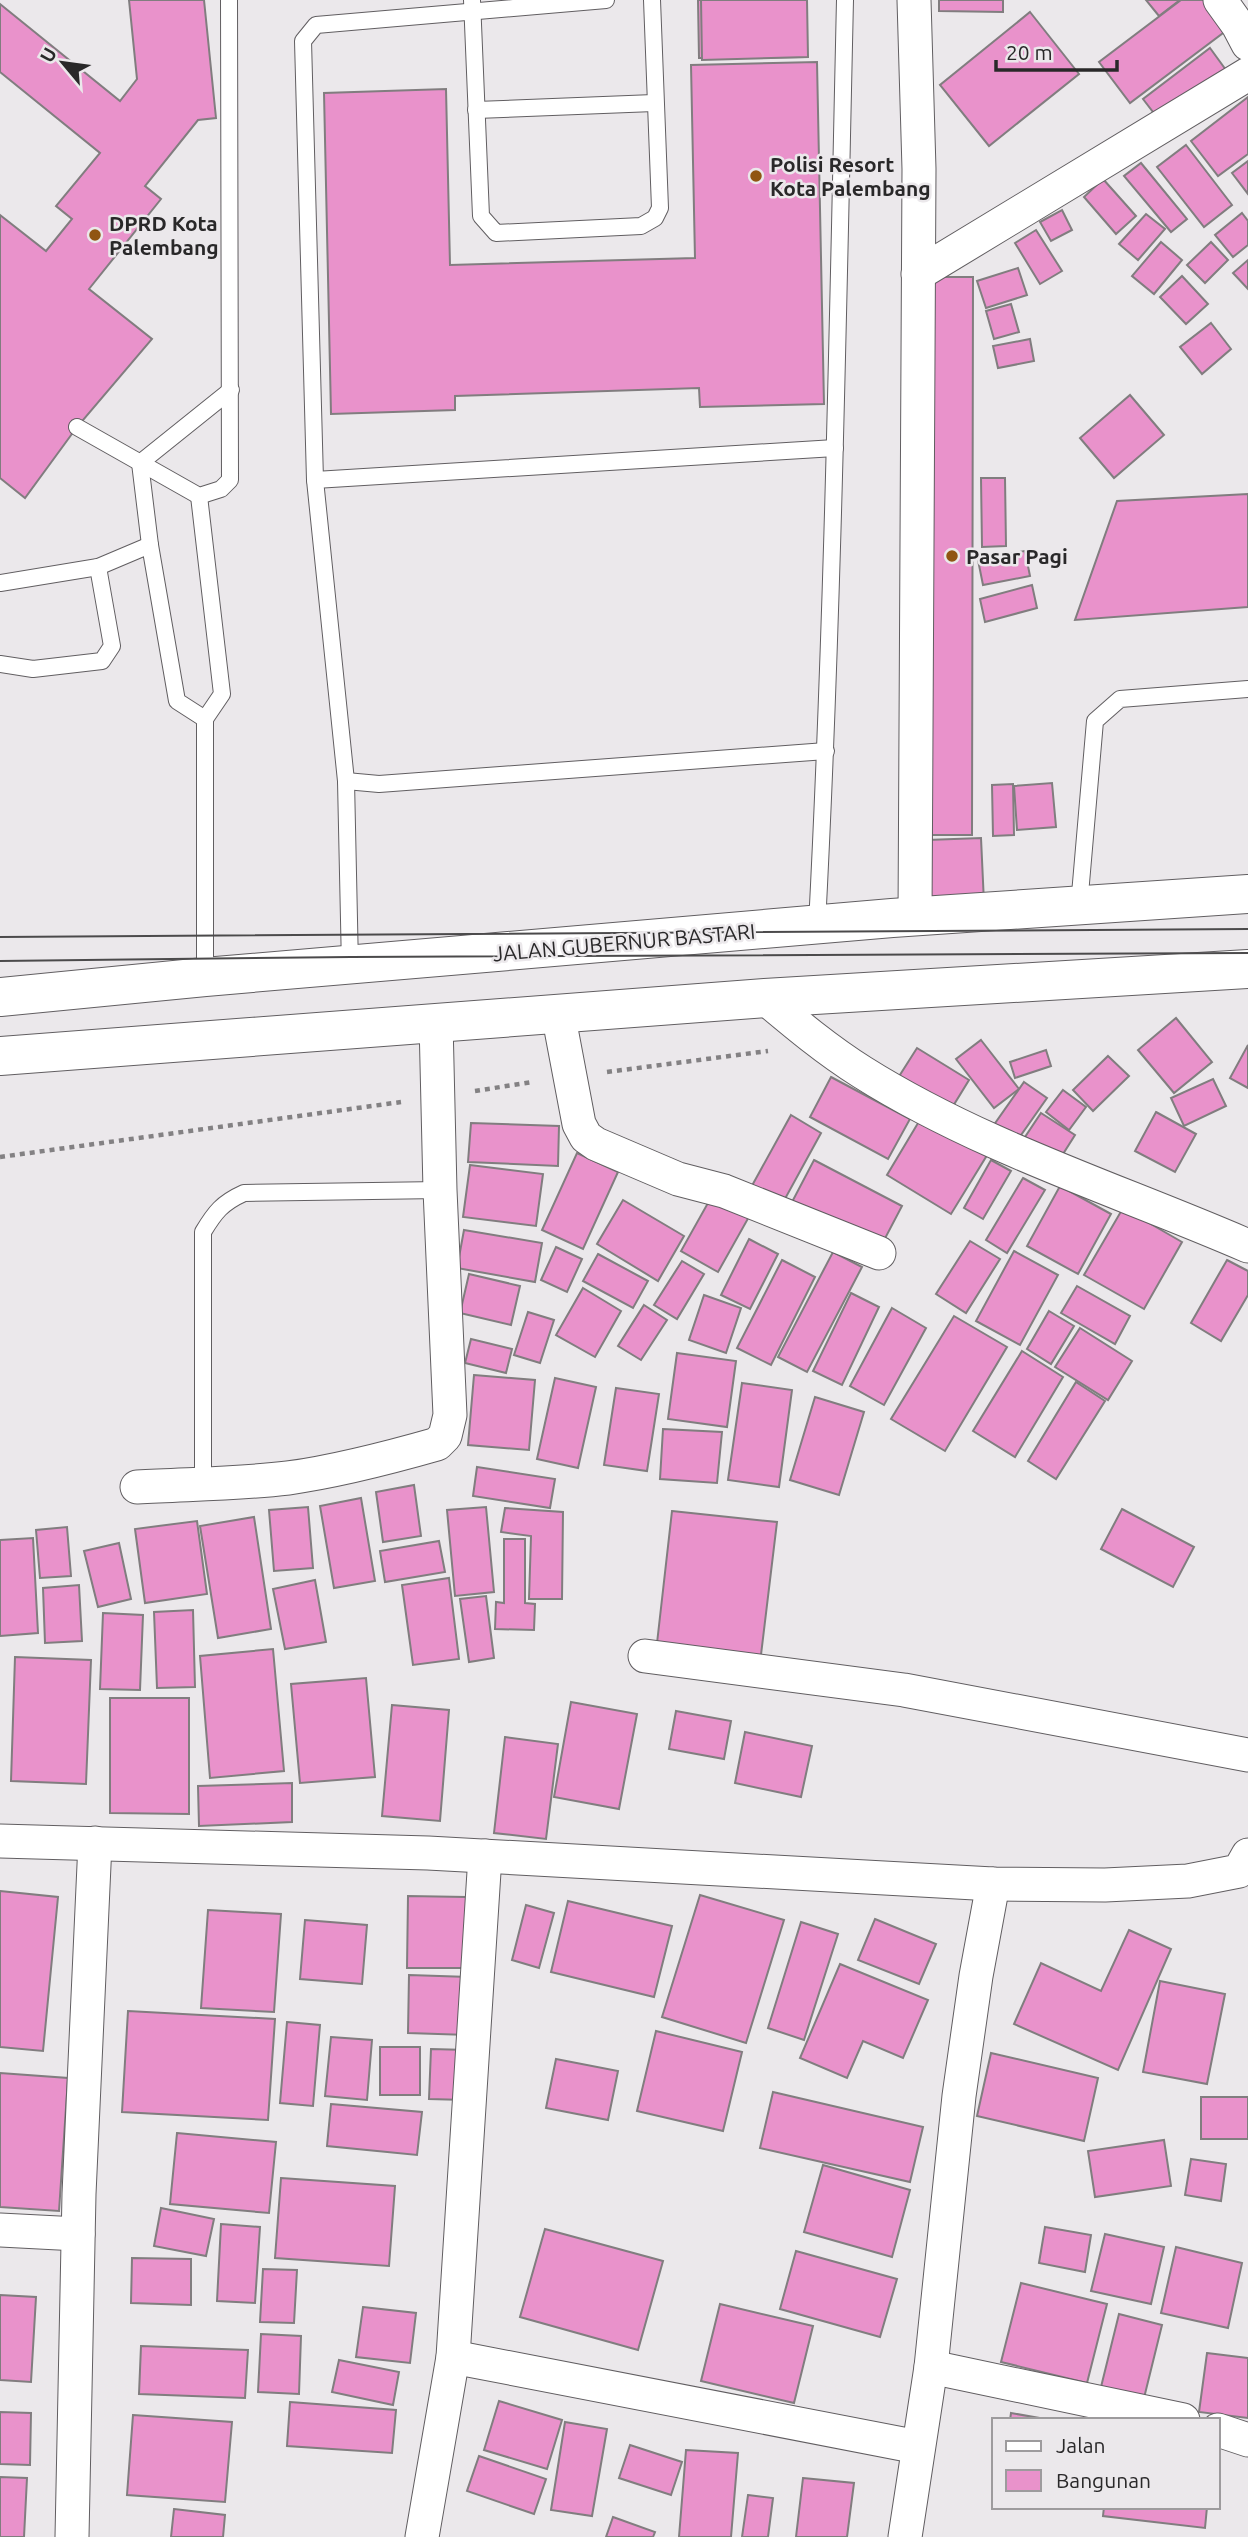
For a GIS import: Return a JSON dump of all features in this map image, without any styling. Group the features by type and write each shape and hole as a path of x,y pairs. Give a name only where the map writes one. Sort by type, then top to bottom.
{"highway":[{"name":"JALAN GUBERNUR BASTARI","path":"0,997 205,976 817,925 1248,894"},
{"path":"0,1056 765,998 1248,970"}],"street":[{"path":"914,0 919,169 915,917"},
{"path":"918,274 1248,74"},
{"path":"765,998 821,1044 862,1072 941,1115 1000,1143 1248,1246"},
{"path":"558,1013 579,1124 586,1137 596,1144 678,1179 724,1191 880,1253"},
{"path":"137,1487 286,1478 323,1472 368,1464 437,1444 445,1436 450,1415 436,1022"},
{"path":"645,1656 904,1690 1248,1755"},
{"path":"0,1841 485,1856 993,1885 1105,1885 1188,1881 1245,1867"},
{"path":"72,2537 78,2234 95,1843"},
{"path":"422,2537 453,2357 485,1856"},
{"path":"905,2537 932,2367 960,2096 976,1976 993,1885"},
{"path":"0,2230 78,2234"},
{"path":"453,2357 918,2447"},
{"path":"932,2367 1174,2418"},
{"path":"1220,2431 1248,2440"}],"lane":[{"path":"77,427 199,496 221,489 230,480 229,0"},
{"path":"350,966 346,781 315,480 303,41 316,25 472,5 606,0"},
{"path":"472,5 481,216 496,233 641,226 655,218 660,208 652,0"},
{"path":"817,925 826,751 845,0"},
{"path":"476,110 654,103"},
{"path":"140,463 231,390"},
{"path":"315,480 835,448"},
{"path":"140,463 150,545 177,701 205,719"},
{"path":"199,496 222,694 205,719 205,976"},
{"path":"0,583 98,567 150,545"},
{"path":"0,664 33,669 102,661 112,646 98,567"},
{"path":"1079,906 1096,721 1120,699 1248,689"},
{"path":"346,781 379,783 826,751"},
{"path":"203,1483 203,1232 215,1211 230,1199 244,1193 440,1190"}],"building":[{"name":"DPRD Kota Palembang","path":"129,0 204,0 216,118 198,120 145,186 161,199 89,289 152,339 77,427 25,498 0,478 0,215 46,251 72,219 56,206 100,153 0,72 0,4 120,101 137,79"},
{"path":"698,0 805,0 805,57 699,58"},
{"path":"701,0 807,0 808,57 702,60"},
{"path":"939,0 1003,0 1003,12 939,11"},
{"path":"1146,0 1180,0 1159,16"},
{"path":"1181,0 1204,0 1227,30 1130,103 1099,62"},
{"path":"1030,12 1079,74 989,146 940,85"},
{"path":"1210,48 1226,70 1160,121 1143,99"},
{"name":"Polisi Resort Kota Palembang","path":"817,62 824,404 700,407 699,388 455,396 455,410 331,414 324,93 446,89 450,265 695,258 691,65"},
{"path":"1248,97 1248,154 1218,176 1191,141"},
{"path":"1186,145 1232,205 1204,227 1157,167"},
{"path":"1248,161 1248,194 1232,173"},
{"path":"1141,163 1187,219 1171,232 1124,176"},
{"path":"1103,179 1136,216 1116,234 1084,197"},
{"path":"1062,210 1072,230 1051,241 1040,222"},
{"path":"1242,213 1248,221 1248,245 1233,257 1215,235"},
{"path":"1146,214 1165,229 1138,260 1119,244"},
{"path":"1036,230 1062,271 1040,284 1015,243"},
{"path":"1161,242 1182,260 1154,294 1132,276"},
{"path":"1211,242 1228,260 1205,283 1187,265"},
{"path":"1248,260 1248,289 1233,273"},
{"path":"1018,268 1027,295 986,308 977,281"},
{"path":"1182,276 1208,304 1186,324 1160,297"},
{"name":"Pasar Pagi","path":"932,277 973,277 972,835 932,835"},
{"path":"1011,304 1019,332 994,339 986,311"},
{"path":"1211,323 1231,349 1202,374 1180,347"},
{"path":"1030,339 1034,361 998,368 993,346"},
{"path":"1130,395 1164,435 1114,478 1080,438"},
{"path":"981,478 1005,478 1006,546 982,547"},
{"path":"1248,494 1248,607 1075,620 1117,501"},
{"path":"1025,551 1030,576 983,585 978,560"},
{"path":"1032,585 1037,608 985,622 980,599"},
{"path":"1052,783 1056,827 1017,830 1014,786"},
{"path":"1013,784 1014,835 993,836 992,785"},
{"path":"981,838 984,903 929,906 927,840"},
{"path":"1176,1018 1212,1062 1174,1093 1138,1050"},
{"path":"981,1040 1019,1089 994,1108 956,1059"},
{"path":"1248,1045 1248,1088 1230,1078"},
{"path":"917,1048 969,1080 950,1111 898,1078"},
{"path":"1046,1050 1051,1066 1015,1078 1010,1062"},
{"path":"1108,1056 1129,1076 1093,1111 1073,1090"},
{"path":"831,1077 910,1119 888,1159 810,1117"},
{"path":"1213,1079 1226,1106 1184,1126 1171,1098"},
{"path":"1024,1082 1047,1098 1014,1145 991,1129"},
{"path":"1063,1090 1086,1107 1069,1130 1046,1112"},
{"path":"1156,1112 1196,1134 1175,1172 1135,1151"},
{"path":"924,1113 989,1152 951,1214 887,1175"},
{"path":"1041,1113 1075,1135 1056,1165 1021,1143"},
{"path":"791,1115 821,1133 780,1208 749,1191"},
{"path":"471,1123 559,1126 558,1166 468,1162"},
{"path":"577,1153 618,1172 583,1249 542,1230"},
{"path":"814,1160 902,1206 880,1248 792,1202"},
{"path":"991,1160 1011,1171 983,1219 964,1208"},
{"path":"470,1165 543,1174 536,1226 463,1217"},
{"path":"1023,1178 1045,1190 1007,1253 986,1240"},
{"path":"1060,1186 1111,1214 1078,1274 1027,1246"},
{"path":"713,1194 750,1215 718,1272 681,1251"},
{"path":"623,1200 684,1236 658,1281 597,1244"},
{"path":"1123,1208 1182,1242 1144,1309 1084,1275"},
{"path":"464,1230 542,1243 535,1282 457,1268"},
{"path":"749,1239 778,1254 750,1309 721,1295"},
{"path":"970,1241 1000,1259 966,1313 936,1294"},
{"path":"556,1247 582,1259 567,1292 541,1280"},
{"path":"1014,1251 1058,1275 1020,1345 976,1321"},
{"path":"833,1252 862,1267 807,1372 778,1357"},
{"path":"598,1254 648,1281 633,1308 583,1281"},
{"path":"782,1260 815,1277 771,1365 737,1348"},
{"path":"1227,1260 1248,1271 1248,1295 1221,1341 1191,1323"},
{"path":"682,1261 704,1274 677,1319 654,1305"},
{"path":"469,1274 520,1286 511,1325 460,1313"},
{"path":"1077,1286 1130,1316 1115,1344 1061,1313"},
{"path":"583,1288 621,1311 595,1357 556,1335"},
{"path":"851,1293 879,1307 842,1385 813,1371"},
{"path":"704,1295 741,1308 726,1353 689,1340"},
{"path":"644,1305 667,1320 641,1360 618,1346"},
{"path":"892,1308 926,1328 884,1405 850,1386"},
{"path":"1049,1311 1074,1326 1051,1364 1027,1349"},
{"path":"528,1312 554,1320 540,1363 514,1355"},
{"path":"954,1316 1007,1347 945,1451 891,1419"},
{"path":"1080,1328 1132,1361 1108,1400 1055,1367"},
{"path":"471,1339 512,1349 506,1373 465,1363"},
{"path":"1022,1351 1063,1377 1015,1457 973,1431"},
{"path":"677,1353 736,1361 727,1427 668,1419"},
{"path":"474,1375 535,1380 529,1450 468,1445"},
{"path":"555,1378 596,1387 578,1468 537,1459"},
{"path":"1076,1382 1105,1401 1056,1479 1028,1461"},
{"path":"742,1383 792,1390 779,1487 728,1480"},
{"path":"616,1388 659,1394 647,1471 604,1465"},
{"path":"815,1397 864,1412 839,1495 790,1480"},
{"path":"663,1429 722,1432 717,1483 660,1479"},
{"path":"477,1467 555,1479 550,1508 473,1496"},
{"path":"414,1485 421,1536 383,1542 376,1492"},
{"path":"361,1498 375,1581 334,1588 320,1506"},
{"path":"308,1507 313,1568 274,1571 269,1510"},
{"path":"486,1507 494,1592 455,1596 447,1510"},
{"path":"505,1508 563,1512 562,1599 529,1599 531,1536 501,1532"},
{"path":"1122,1509 1194,1547 1173,1587 1101,1549"},
{"path":"672,1511 777,1522 760,1663 656,1652"},
{"path":"254,1517 271,1629 218,1638 200,1526"},
{"path":"197,1521 207,1594 145,1603 135,1529"},
{"path":"67,1527 71,1576 40,1578 36,1530"},
{"path":"33,1538 38,1633 0,1636 0,1540"},
{"path":"504,1539 525,1539 525,1603 535,1604 534,1630 495,1629 496,1602 504,1603"},
{"path":"439,1541 445,1572 385,1582 380,1551"},
{"path":"119,1543 131,1599 98,1607 84,1551"},
{"path":"449,1578 459,1659 413,1665 402,1585"},
{"path":"315,1580 326,1642 285,1649 273,1589"},
{"path":"79,1585 82,1641 45,1643 43,1588"},
{"path":"486,1596 494,1658 469,1662 460,1599"},
{"path":"193,1610 195,1687 157,1688 154,1612"},
{"path":"103,1613 143,1615 140,1690 100,1689"},
{"path":"273,1649 284,1771 210,1778 200,1656"},
{"path":"15,1657 91,1660 86,1784 11,1781"},
{"path":"366,1678 375,1777 300,1783 291,1684"},
{"path":"110,1698 189,1698 189,1814 110,1813"},
{"path":"571,1702 637,1714 619,1809 554,1797"},
{"path":"392,1705 449,1710 440,1821 382,1816"},
{"path":"676,1711 731,1721 724,1759 669,1749"},
{"path":"745,1732 812,1746 801,1797 735,1783"},
{"path":"505,1737 558,1744 546,1839 494,1833"},
{"path":"292,1783 292,1822 199,1826 198,1786"},
{"path":"0,1891 58,1897 43,2051 0,2047"},
{"path":"700,1895 784,1920 746,2043 662,2017"},
{"path":"408,1896 466,1897 466,1968 407,1968"},
{"path":"568,1901 672,1926 654,1997 551,1972"},
{"path":"526,1905 554,1913 539,1968 512,1960"},
{"path":"208,1910 281,1914 274,2012 201,2008"},
{"path":"875,1919 936,1944 919,1984 858,1960"},
{"path":"305,1920 367,1925 362,1984 300,1979"},
{"path":"801,1922 838,1934 804,2040 768,2028"},
{"path":"1129,1930 1171,1949 1118,2070 1014,2024 1041,1963 1101,1991"},
{"path":"840,1964 928,2000 903,2058 863,2041 847,2078 800,2058"},
{"path":"409,1975 469,1977 468,2035 408,2033"},
{"path":"1160,1981 1225,1994 1207,2084 1143,2072"},
{"path":"128,2011 275,2019 268,2120 122,2112"},
{"path":"287,2022 320,2025 313,2106 280,2103"},
{"path":"656,2031 742,2052 723,2131 637,2111"},
{"path":"331,2037 372,2040 367,2100 325,2096"},
{"path":"380,2047 420,2047 420,2095 380,2095"},
{"path":"431,2049 467,2050 465,2100 429,2099"},
{"path":"991,2053 1098,2078 1084,2141 977,2116"},
{"path":"556,2059 618,2071 608,2120 546,2108"},
{"path":"0,2073 68,2078 59,2211 0,2207"},
{"path":"773,2092 923,2127 910,2182 760,2148"},
{"path":"1201,2097 1248,2097 1248,2139 1201,2139"},
{"path":"331,2104 422,2112 417,2155 327,2146"},
{"path":"177,2133 276,2142 269,2213 170,2204"},
{"path":"1164,2140 1171,2186 1095,2197 1088,2151"},
{"path":"1191,2159 1226,2164 1221,2201 1185,2195"},
{"path":"823,2165 910,2190 892,2257 804,2232"},
{"path":"281,2178 395,2186 389,2266 275,2258"},
{"path":"161,2208 214,2219 206,2256 154,2246"},
{"path":"221,2224 260,2227 255,2303 217,2301"},
{"path":"1045,2227 1091,2235 1085,2272 1039,2263"},
{"path":"545,2229 663,2261 638,2350 520,2317"},
{"path":"1105,2234 1164,2247 1151,2304 1091,2291"},
{"path":"1176,2247 1242,2263 1228,2328 1161,2313"},
{"path":"796,2251 897,2279 880,2337 780,2309"},
{"path":"132,2258 191,2259 191,2305 131,2303"},
{"path":"263,2269 297,2270 294,2323 260,2322"},
{"path":"1021,2283 1107,2304 1087,2383 1001,2362"},
{"path":"0,2295 36,2297 31,2382 0,2380"},
{"path":"720,2304 813,2326 794,2403 701,2381"},
{"path":"363,2307 416,2313 410,2363 356,2357"},
{"path":"1119,2314 1162,2325 1143,2402 1100,2391"},
{"path":"261,2334 301,2336 299,2394 258,2392"},
{"path":"141,2346 248,2350 245,2398 139,2394"},
{"path":"1207,2353 1248,2358 1248,2418 1199,2412"},
{"path":"339,2360 399,2372 393,2405 332,2392"},
{"path":"499,2401 562,2420 547,2469 484,2450"},
{"path":"290,2402 396,2410 392,2453 287,2446"},
{"path":"0,2412 31,2413 30,2465 0,2464"},
{"path":"1011,2413 1040,2418 1010,2418"},
{"path":"133,2415 232,2422 225,2502 127,2495"},
{"path":"565,2422 607,2429 592,2516 551,2510"},
{"path":"630,2445 682,2462 671,2495 619,2478"},
{"path":"686,2450 738,2453 731,2537 679,2537"},
{"path":"479,2456 546,2479 534,2514 467,2491"},
{"path":"0,2477 27,2478 24,2537 0,2537"},
{"path":"803,2478 854,2483 847,2537 796,2537"},
{"path":"748,2495 773,2498 768,2537 742,2537"},
{"path":"174,2509 225,2515 223,2537 171,2537"},
{"path":"1104,2509 1207,2509 1205,2528 1103,2516"},
{"path":"613,2517 655,2532 653,2537 606,2537"}],"tram line":[{"path":"0,937 1248,929"},
{"path":"0,961 1248,953"}],"place":[{"name":"Polisi Resort Kota Palembang","path":"756,176"},
{"name":"DPRD Kota Palembang","path":"95,235"},
{"name":"Pasar Pagi","path":"952,556"}]}
